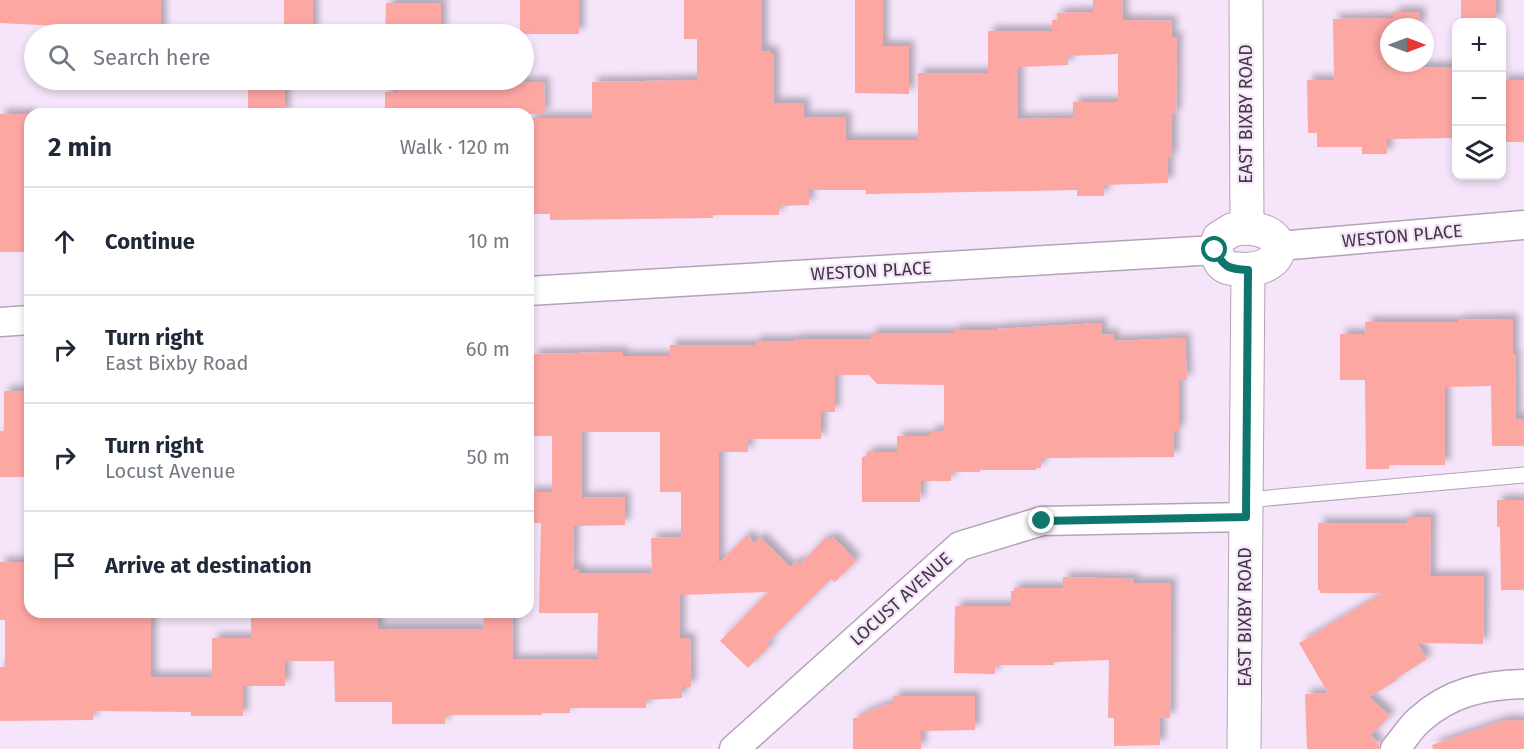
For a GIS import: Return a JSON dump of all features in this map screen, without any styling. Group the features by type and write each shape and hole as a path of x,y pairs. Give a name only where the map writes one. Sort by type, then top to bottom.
{"street":[{"name":"EAST BIXBY ROAD","path":"1247,0 1247,228"},
{"name":"WESTON PLACE","path":"1279,246 1524,225"},
{"path":"1247,228 1264,231 1276,238 1279,246 1277,255 1267,265 1248,270 1230,268 1221,263 1215,250 1219,238 1232,230 1247,228"},
{"name":"WESTON PLACE","path":"534,291 1215,250"},
{"name":"EAST BIXBY ROAD","path":"1244,749 1248,270"},
{"path":"0,322 24,320"},
{"name":"LOCUST AVENUE","path":"734,749 960,546 1042,521 1246,508"},
{"path":"1395,749 1419,720 1442,703 1476,689 1524,684"}],"lane":[{"path":"1246,508 1524,475"}],"building":[{"path":"0,0 161,0 161,24 0,23"},
{"path":"284,0 313,0 313,24 284,24"},
{"path":"520,0 579,0 579,34 534,34 534,24 520,24"},
{"path":"684,0 762,0 762,51 771,51 771,54 774,54 774,103 804,103 804,117 846,117 846,140 918,140 918,73 988,73 988,31 1052,31 1052,20 1058,20 1057,13 1093,12 1093,0 1122,0 1123,20 1172,21 1171,37 1177,37 1176,114 1172,114 1172,158 1168,158 1168,183 1104,185 1104,196 1077,196 1077,190 866,194 866,190 809,190 809,205 779,206 779,215 550,220 550,214 534,214 534,118 592,118 592,82 697,80 697,39 684,39","holes":["1118,54 1118,102 1073,102 1073,118 1018,119 1018,67 1068,65 1068,56"]},
{"path":"855,0 883,0 883,46 909,46 909,94 855,93"},
{"path":"1461,0 1496,0 1496,18 1461,18"},
{"path":"386,3 441,3 441,24 385,24"},
{"path":"1393,12 1420,12 1420,18 1393,18"},
{"path":"1380,18 1380,72 1434,72 1434,67 1452,67 1452,138 1387,139 1387,154 1362,154 1362,147 1317,147 1317,133 1308,133 1307,80 1334,80 1333,19"},
{"path":"1506,80 1524,80 1524,142 1506,142"},
{"path":"534,82 544,82 545,114 534,114 534,108 385,108 385,92 399,92 399,90 534,90"},
{"path":"248,90 285,90 285,108 248,108"},
{"path":"0,114 24,114 24,252 0,252"},
{"path":"1513,319 1516,419 1524,419 1524,446 1492,446 1491,386 1445,387 1445,465 1389,465 1389,469 1366,469 1365,380 1340,380 1340,334 1366,334 1365,322 1458,322 1458,320"},
{"path":"1101,323 1102,335 1113,334 1114,341 1185,338 1187,380 1179,380 1179,431 1174,431 1174,457 1041,458 1041,468 1036,468 1036,470 951,472 951,481 921,481 920,502 862,502 862,457 867,456 867,452 897,452 897,436 930,436 930,431 944,430 944,385 877,384 869,375 835,375 835,412 821,412 821,439 748,439 748,452 719,452 719,563 747,535 754,543 760,537 790,567 796,561 800,564 826,537 829,541 833,537 856,561 835,582 831,579 767,643 770,646 748,668 720,641 768,592 680,595 680,638 690,638 691,687 682,687 682,698 646,700 646,708 570,708 570,713 542,713 542,715 445,715 445,724 392,724 392,702 335,702 334,661 285,661 285,686 243,686 243,716 191,716 191,712 94,711 93,720 0,721 0,667 5,667 5,620 0,620 0,562 24,562 24,618 151,618 151,677 212,677 212,638 251,638 251,618 377,618 378,629 483,629 484,618 512,618 513,660 597,659 598,613 539,613 541,523 534,523 534,492 552,492 552,436 534,436 534,354 623,352 623,356 670,356 670,345 755,345 755,341 871,339 871,333 954,333 954,330 997,330","holes":["582,432 660,432 660,492 681,492 681,537 651,538 652,573 579,573 579,569 573,569 574,526 625,525 625,497 582,498"]},
{"path":"4,391 24,391 24,477 0,477 0,431 4,431"},
{"path":"1497,500 1524,500 1524,590 1501,590"},
{"path":"1407,517 1431,517 1430,576 1484,576 1483,644 1417,643 1427,659 1369,697 1390,716 1371,735 1379,745 1379,749 1307,749 1305,694 1328,693 1299,643 1383,593 1320,593 1318,590 1318,523 1407,523"},
{"path":"1063,577 1134,579 1134,583 1171,583 1170,718 1160,718 1160,745 1114,746 1114,718 1108,718 1109,660 1054,662 1054,665 995,665 995,674 954,673 955,606 1011,606 1011,591 1014,591 1014,588 1063,588"},
{"path":"893,696 975,696 975,730 921,731 921,749 853,749 853,718 860,718 860,715 893,704"},
{"path":"1505,720 1524,721 1524,749 1433,749 1432,745"}],"route":[{"path":"1042,521 1246,517 1248,270 1230,268 1221,263 1215,250"}]}
